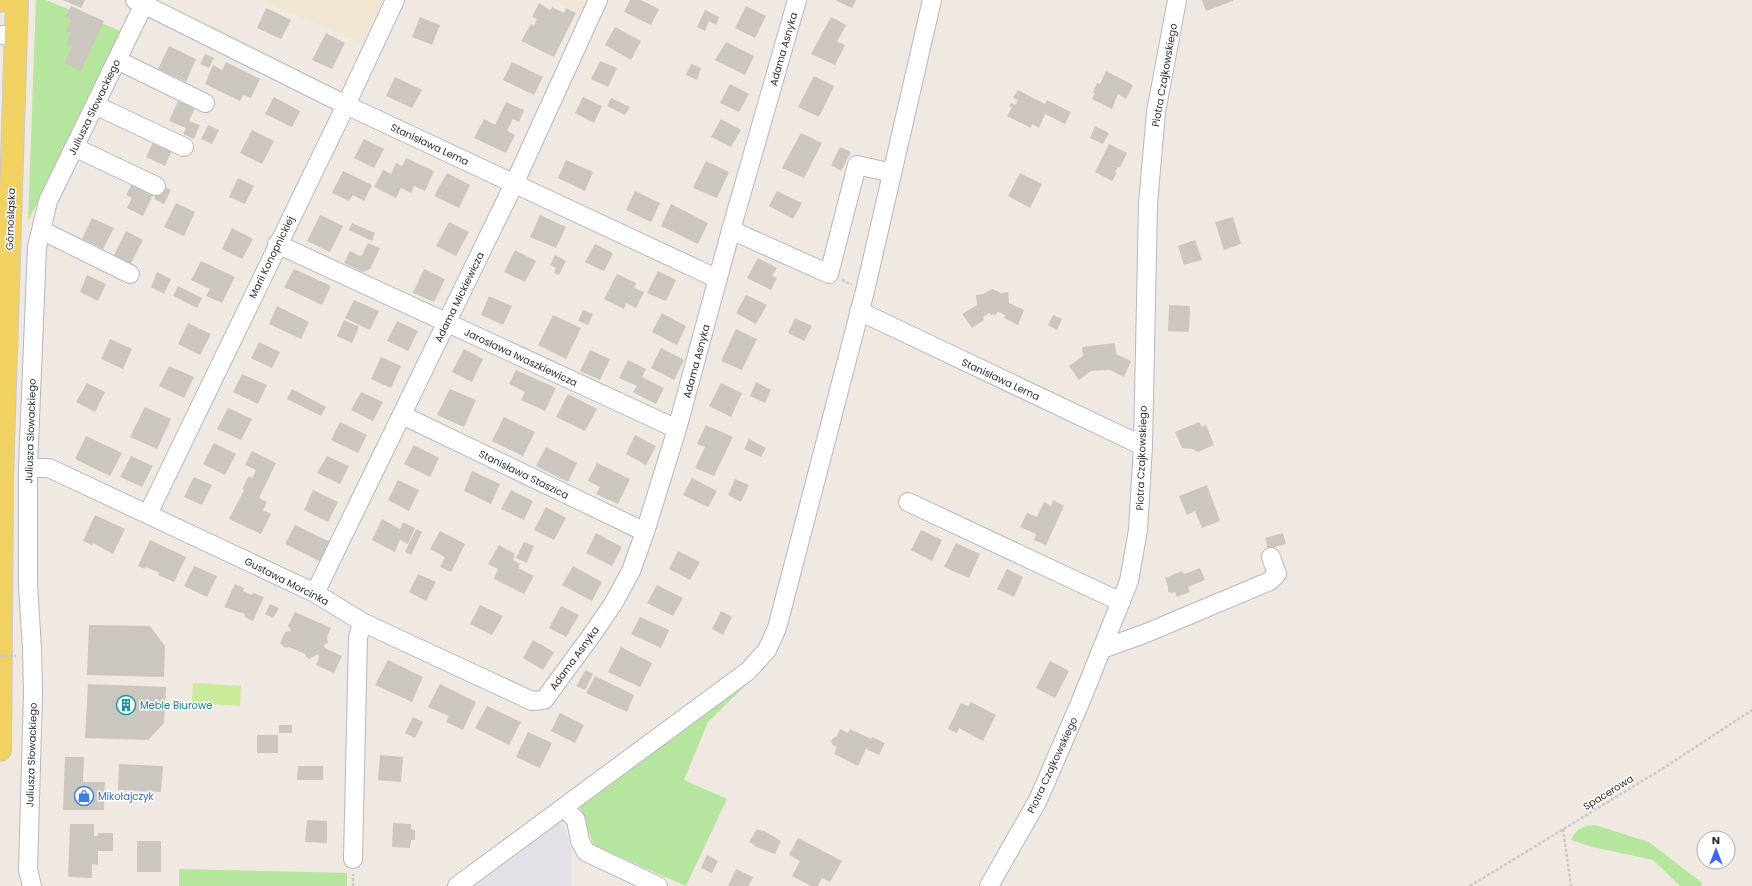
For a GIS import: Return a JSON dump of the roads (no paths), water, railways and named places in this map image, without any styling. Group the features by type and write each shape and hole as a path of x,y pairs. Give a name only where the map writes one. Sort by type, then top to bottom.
{"main road":[{"name":"Górnośląska","path":"0,750 8,35 17,0"}],"street":[{"name":"Marii Konopnickiej","path":"148,514 277,244 346,105 395,0"},
{"name":"Adama Mickiewicza","path":"315,593 514,184 598,0"},
{"name":"Adama Asnyka","path":"544,700 613,604 631,571 645,532 677,429 731,230 797,0"},
{"path":"457,886 748,670 766,650 777,628 865,291 932,0"},
{"name":"Piotra Czajkowskiego","path":"989,886 1038,800 1129,581 1138,530 1142,446 1148,204 1156,112 1177,0"},
{"name":"Stanisława Lema","path":"142,2 346,105 718,279"},
{"name":"Juliusza Słowackiego","path":"32,886 28,870 32,648 28,584 28,468 37,247 48,201 117,60 142,2"},
{"path":"117,60 205,103"},
{"path":"95,105 184,147"},
{"path":"74,147 156,186"},
{"path":"731,230 829,274 857,165 892,173"},
{"path":"41,230 130,274"},
{"name":"Jarosława Iwaszkiewicza","path":"277,244 677,429"},
{"name":"Stanisława Lema","path":"859,311 1142,446"},
{"name":"Stanisława Staszica","path":"402,415 645,532"},
{"name":"Gustawa Morcinka","path":"28,468 49,468 315,593 362,622 532,701 544,700"},
{"path":"908,502 1120,602"},
{"path":"1102,649 1151,632 1270,581 1277,574 1271,557"},
{"path":"353,859 358,638 362,622"},
{"path":"564,807 576,820 580,841 586,852 658,886"}],"place":[{"name":"Meble Biurowe","path":"126,705"},
{"name":"Mikołajczyk","path":"84,796"}]}
